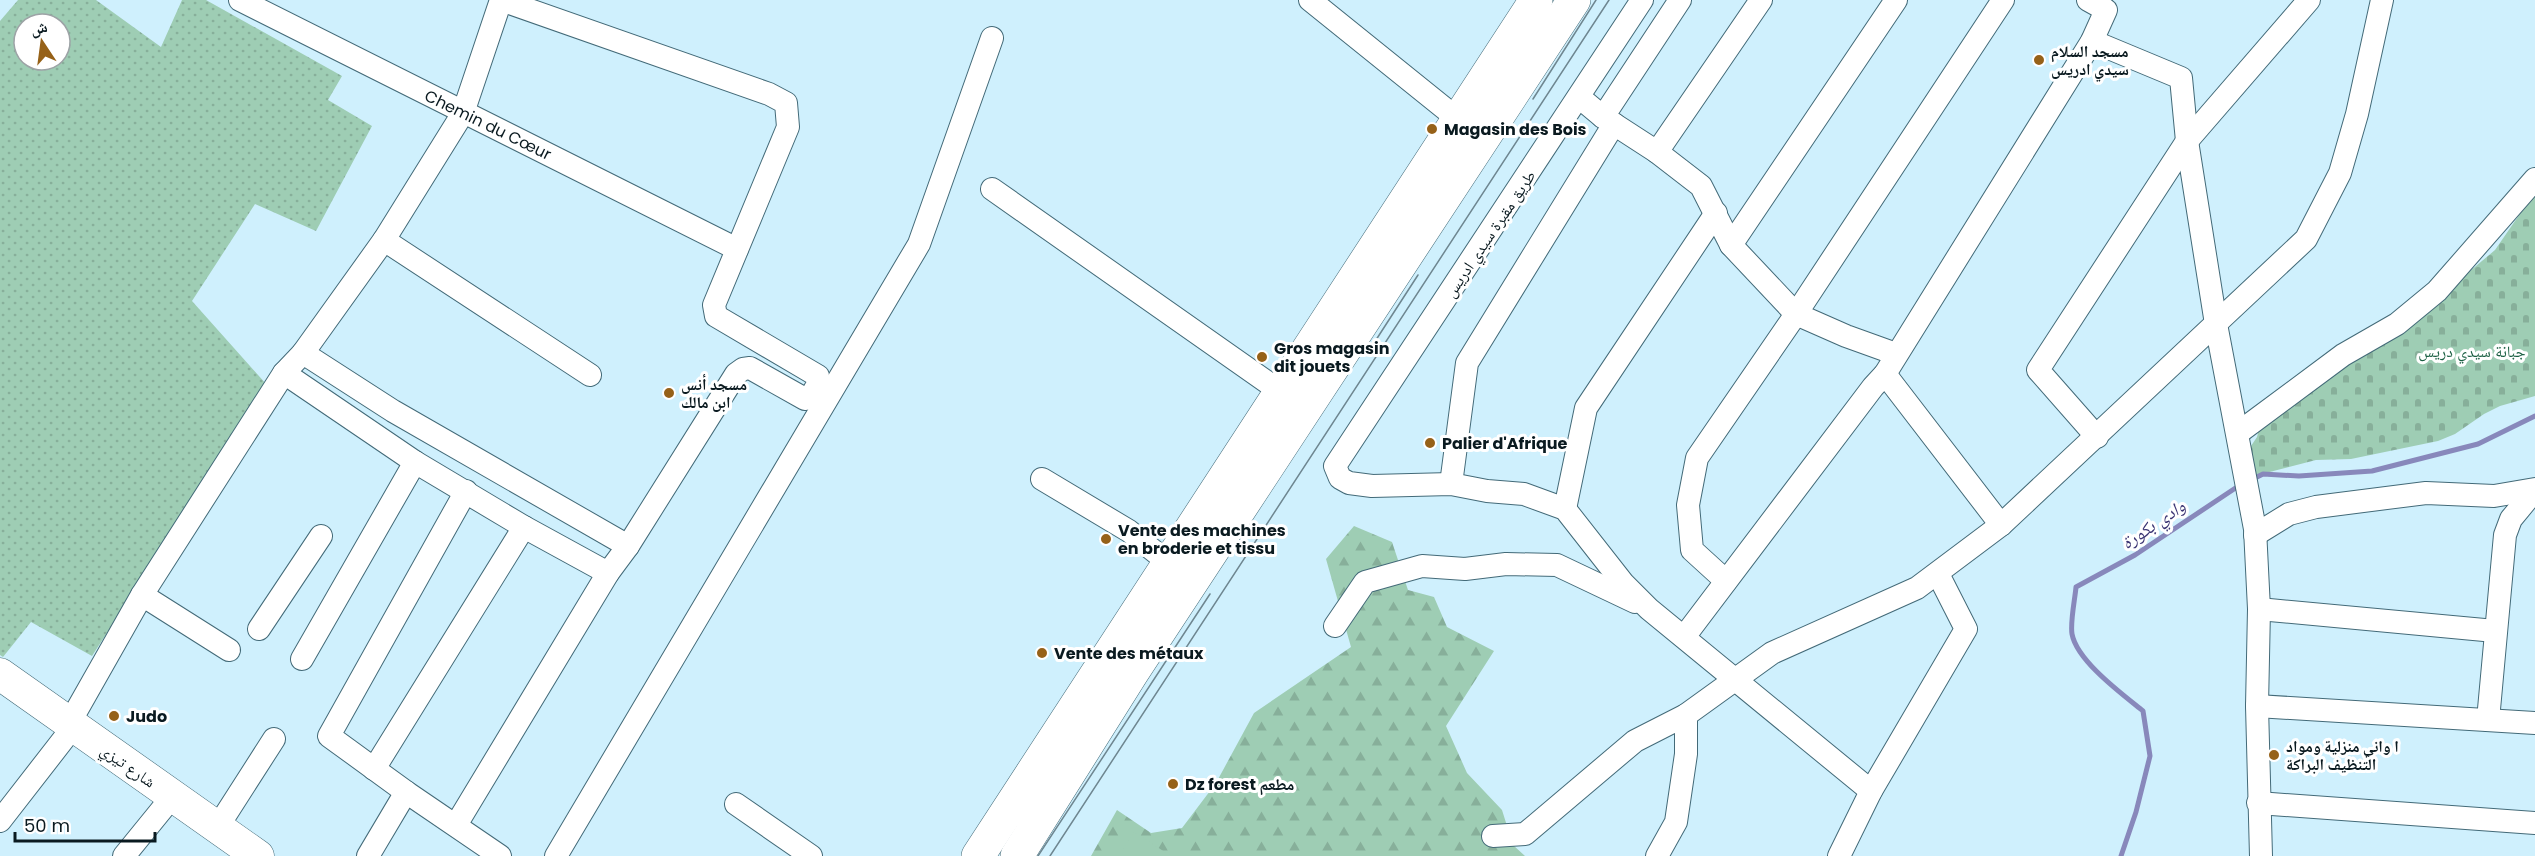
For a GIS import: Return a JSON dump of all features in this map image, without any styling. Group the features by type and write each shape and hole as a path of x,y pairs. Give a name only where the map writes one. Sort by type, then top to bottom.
{"main road":[{"path":"978,856 1421,173 1459,120 1537,0"},
{"path":"1017,856 1132,673 1567,12"}],"street":[{"name":"Chemin du Cœur","path":"240,0 737,249"},
{"path":"0,821 71,724 142,595 284,373 303,353 384,240 463,113 501,0 758,90 786,103 788,127 714,305 716,316 803,365 818,376 818,384 810,398 805,399 750,368 742,369 736,374 628,546 608,573 456,825"},
{"path":"1310,0 1459,120"},
{"path":"1537,0 1567,12"},
{"name":"طريق مقبرة سيدي ادريس","path":"1450,484 1372,486 1349,483 1340,478 1335,466 1642,0"},
{"path":"1680,0 1467,363 1450,484 1487,491 1524,494 1565,509 1623,583 1649,609 1870,791"},
{"path":"1657,152 1761,0"},
{"path":"1731,245 1896,0"},
{"path":"1726,581 1692,550 1688,505 1697,458 1796,314 2003,0"},
{"path":"2097,436 2038,370 2187,141 2309,0"},
{"path":"1493,836 1525,834 1635,741 1686,715 1773,653 1917,588 1938,574 2001,525 2306,239 2340,173 2349,143 2357,114 2374,3"},
{"path":"1684,637 1885,374 2092,41 2102,4"},
{"path":"556,856 919,244 992,39"},
{"path":"2092,41 2181,78 2187,141 2216,324 2255,532 2259,609 2257,706 2261,856"},
{"path":"1580,97 1609,121 1657,152 1701,186 1731,245 1796,314 1846,336 1896,354"},
{"path":"2238,433 2343,356 2397,324 2437,291 2535,179"},
{"path":"992,189 1281,392"},
{"path":"1565,509 1586,408 1716,213"},
{"path":"384,240 590,375"},
{"path":"303,353 393,411 628,546"},
{"path":"284,373 415,462 524,527 608,573"},
{"path":"1885,374 2001,525"},
{"path":"302,659 415,462"},
{"path":"1042,480 1129,531 1169,563"},
{"path":"2255,532 2289,513 2316,507 2426,493 2494,496 2535,490"},
{"path":"2488,720 2505,535 2511,519 2535,490"},
{"path":"466,491 329,736 500,856"},
{"path":"374,769 524,527"},
{"path":"259,629 321,536"},
{"path":"1335,626 1365,582 1422,567 1465,569 1506,564 1557,566 1649,609"},
{"path":"1839,856 1870,791 1966,629 1938,574"},
{"path":"142,595 229,650"},
{"path":"2259,609 2495,631"},
{"name":"شارع تيزي","path":"0,674 258,856"},
{"path":"2257,706 2535,723"},
{"path":"1657,856 1676,822 1686,754 1686,715"},
{"path":"218,828 274,739"},
{"path":"368,856 406,792"},
{"path":"124,856 172,797"},
{"path":"2258,803 2535,823"},
{"path":"736,804 811,856"}],"green space":[{"path":"18,0 96,0 161,47 182,0 206,0 342,76 328,100 372,126 316,231 255,204 192,301 267,385 92,656 31,622 3,657 0,655 0,21"},
{"name":"جبانة سيدي دريس","path":"2535,192 2535,396 2500,406 2455,434 2438,441 2351,459 2316,460 2254,476 2249,449 2257,437 2262,418 2406,325 2495,250"},
{"path":"1354,526 1392,542 1408,590 1434,597 1447,627 1494,651 1446,726 1467,773 1502,810 1513,845 1525,856 1091,856 1117,810 1151,833 1182,828 1216,783 1254,713 1351,647 1326,559"},
{"path":"1134,832 1171,856 1119,856"}],"waterway":[{"name":"وادي بكورة","path":"2251,480 2263,474 2299,476 2372,471 2478,444 2535,416"},
{"name":"وادي بكورة","path":"2121,856 2136,812 2150,756 2143,711 2091,666 2076,644 2072,634 2076,587 2135,555 2240,485"}],"tram line":[{"path":"1533,99 1596,0"},
{"path":"1050,856 1609,0"},
{"path":"1374,343 1418,275"},
{"path":"1038,856 1210,594"}],"place":[{"name":"مسجد السلام سيدي ادريس","path":"2039,60"},
{"name":"Magasin des Bois","path":"1432,129"},
{"name":"Gros magasin dit jouets","path":"1262,357"},
{"name":"مسجد أنس ابن مالك","path":"669,393"},
{"name":"Palier d'Afrique","path":"1430,443"},
{"name":"Vente des machines en broderie et tissu","path":"1106,539"},
{"name":"Vente des métaux","path":"1042,653"},
{"name":"Judo","path":"114,716"},
{"name":"ا واني منزلية ومواد التنظيف البراكة","path":"2274,755"},
{"name":"Dz forest مطعم","path":"1173,784"}]}
